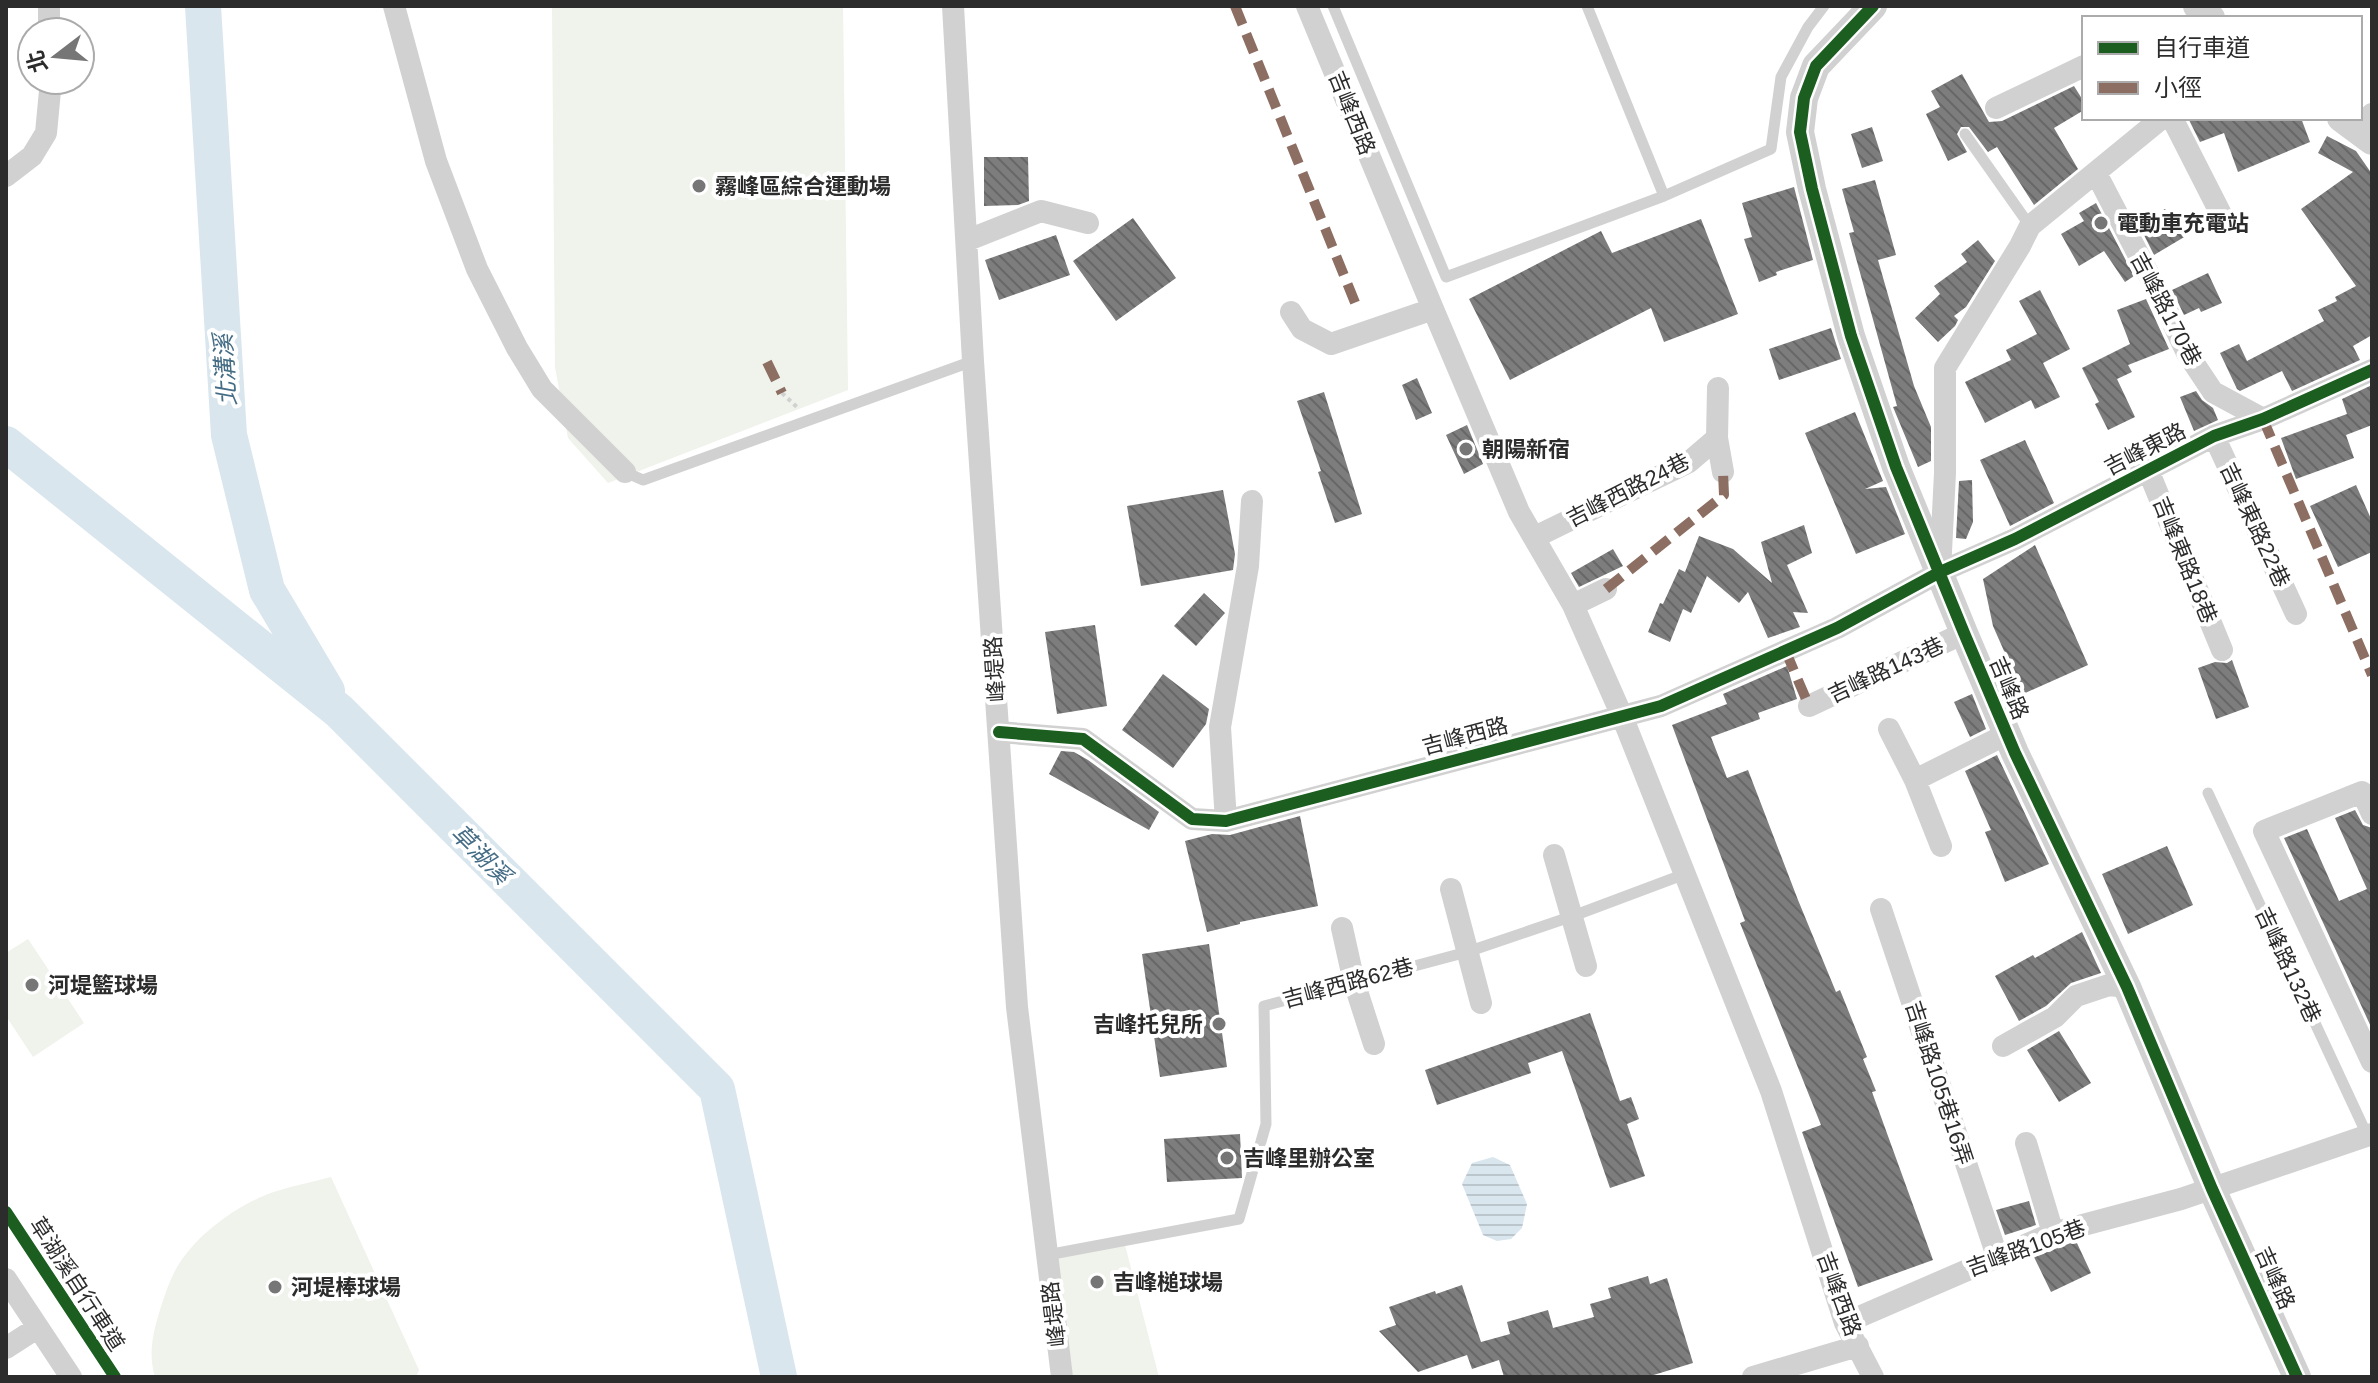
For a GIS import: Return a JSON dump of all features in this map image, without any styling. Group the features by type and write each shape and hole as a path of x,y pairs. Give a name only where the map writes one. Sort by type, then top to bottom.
{"street":[{"path":"394,6 436,161 477,269 517,348 542,389 625,472"},
{"name":"峰堤路","path":"953,6 973,361 1017,1007 1062,1377"},
{"name":"吉峰西路","path":"1307,6 1519,512 1573,605 1622,716 1771,1091 1845,1323 1873,1377"},
{"name":"吉峰路","path":"1873,6 1816,66 1804,98 1800,132 1851,336 1896,467 2007,734 2127,987 2212,1189 2297,1377"},
{"path":"1996,108 2082,67"},
{"path":"6,176 32,156 46,133 50,96"},
{"name":"吉峰路","path":"1940,572 1945,473 1945,368 2030,226 2160,120"},
{"path":"2173,120 2226,224"},
{"name":"吉峰路170巷","path":"2096,173 2187,353 2213,392 2263,419"},
{"path":"968,240 1041,211 1088,223"},
{"path":"1291,312 1302,329 1331,344 1433,309"},
{"name":"吉峰東路","path":"1940,572 2015,539 2214,436 2263,419 2372,370"},
{"path":"1718,388 1717,438 1723,472"},
{"name":"吉峰東路22巷","path":"2214,436 2296,614"},
{"name":"吉峰西路24巷","path":"1535,537 1689,462 1717,438"},
{"name":"吉峰東路18巷","path":"2148,470 2222,650"},
{"path":"1226,821 1220,727 1248,566 1252,501"},
{"name":"吉峰西路","path":"999,732 1083,739 1192,819 1226,821 1661,706 1837,628 1940,572"},
{"path":"1573,605 1606,589"},
{"name":"吉峰路143巷","path":"1809,706 1964,633"},
{"path":"1889,729 1915,780 1941,846"},
{"path":"1915,780 2007,734"},
{"path":"2372,814 2362,792 2264,831 2372,1062"},
{"path":"1554,855 1586,966"},
{"path":"1451,889 1481,1003"},
{"name":"吉峰路105巷16弄","path":"1881,909 1997,1256"},
{"path":"1342,928 1354,982 1374,1044"},
{"path":"2003,1046 2055,1017 2076,996 2109,985 2127,987"},
{"name":"吉峰路132巷","path":"2212,1189 2371,1138"},
{"path":"2026,1143 2053,1233"},
{"name":"吉峰路105巷","path":"1845,1323 2053,1233 2212,1189"},
{"path":"6,1279 71,1377"},
{"path":"6,1348 37,1328"},
{"path":"1753,1377 1858,1346"}],"lane":[{"path":"1333,6 1446,277 1664,196 1771,149 1781,77 1808,27 1824,6"},
{"path":"1587,6 1664,196"},
{"path":"1965,134 2030,226"},
{"path":"625,472 643,480 973,361"},
{"name":"吉峰路132巷","path":"2208,793 2371,1138"},
{"name":"吉峰西路62巷","path":"1047,1255 1239,1219 1266,1124 1264,1006 1467,952 1685,874"}],"path":[{"path":"782,393 809,419"}],"shaded area":[{"name":"霧峰區綜合運動場","path":"552,6 843,6 848,390 608,483 568,438 555,367"},
{"name":"河堤籃球場","path":"28,939 84,1023 33,1057 6,1016 6,953"},
{"path":"1493,1157 1510,1165 1527,1204 1522,1228 1511,1239 1497,1241 1483,1235 1462,1184 1472,1163"},
{"name":"河堤棒球場","path":"331,1177 419,1370 416,1377 155,1377 152,1344 155,1327 176,1269 194,1244 219,1222 248,1203 277,1191"},
{"name":"吉峰槌球場","path":"1124,1241 1159,1377 1073,1377 1056,1253"}],"building":[{"path":"1962,74 1989,122 2002,121 2074,86 2082,99 2082,111 2054,128 2078,169 2034,205 1997,147 1988,152 1969,127 1961,127 1957,134 1967,152 1948,161 1926,114 1940,107 1931,91"},
{"path":"2189,120 2302,120 2310,142 2238,172 2224,133 2200,142"},
{"path":"1872,127 1883,161 1862,168 1851,134"},
{"path":"2327,136 2356,151 2372,174 2372,335 2353,346 2360,360 2292,391 2282,371 2240,391 2220,353 2239,344 2247,361 2324,321 2318,310 2337,301 2335,297 2356,286 2301,209 2353,172 2318,153"},
{"path":"984,157 1028,157 1029,201 1018,205 984,206"},
{"path":"1875,180 1896,255 1878,260 1914,386 1931,427 1931,461 1918,467 1893,407 1897,406 1849,233 1854,232 1842,189"},
{"path":"1794,187 1813,260 1776,272 1777,275 1759,282 1744,239 1752,237 1742,203"},
{"path":"2096,203 2134,276 2125,282 2104,251 2079,266 2061,234 2084,221 2079,213"},
{"path":"2165,209 2173,223 2187,215 2196,230 2154,255 2139,225"},
{"path":"1133,218 1176,278 1116,321 1073,261"},
{"path":"1701,219 1738,314 1664,342 1651,308 1510,380 1469,299 1601,231 1612,253"},
{"path":"1056,235 1070,275 999,300 985,260"},
{"path":"1978,240 1995,261 1966,307 1954,316 1958,320 1955,326 1938,342 1915,318 1940,294 1934,286 1967,262 1961,254"},
{"path":"2208,273 2222,303 2184,315 2172,290"},
{"path":"2040,290 2070,349 2043,363 2060,397 2035,409 2031,400 1985,423 1965,382 2011,360 2006,350 2037,334 2019,301"},
{"path":"2146,299 2169,349 2128,365 2132,372 2117,379 2135,417 2108,430 2095,404 2099,402 2082,368 2130,344 2117,310"},
{"path":"1831,328 1841,359 1779,380 1769,349"},
{"path":"1417,378 1432,413 1416,420 1402,385"},
{"path":"2372,385 2372,425 2346,435 2354,458 2296,479 2281,438 2347,414 2342,399"},
{"path":"2196,391 2213,408 2218,420 2194,431 2180,397"},
{"path":"1324,392 1362,514 1335,523 1297,401"},
{"path":"1855,412 1883,481 1865,489 1886,487 1905,534 1856,554 1805,433"},
{"name":"朝陽新宿","path":"1467,425 1483,464 1464,474 1446,435"},
{"path":"2025,440 2054,503 2010,526 1980,460"},
{"path":"1972,480 1973,522 1966,539 1956,538 1959,481"},
{"path":"2356,485 2372,521 2372,552 2338,567 2310,506"},
{"path":"1223,490 1235,554 1233,570 1141,586 1127,506"},
{"path":"1804,525 1812,553 1787,565 1808,613 1793,612 1800,627 1768,638 1748,592 1739,603 1707,576 1691,613 1683,609 1670,642 1648,632 1679,569 1685,572 1699,536 1733,549 1772,583 1761,542"},
{"path":"2035,545 2088,665 2023,694 1993,626 1983,579"},
{"path":"1613,549 1623,566 1579,587 1571,573"},
{"path":"1204,593 1225,613 1196,646 1174,626"},
{"path":"1095,625 1107,706 1057,714 1045,632"},
{"path":"2232,660 2249,707 2216,719 2198,668"},
{"path":"1787,666 1797,699 1758,713 1760,719 1711,737 1727,778 1748,770 1836,992 1840,990 1867,1057 1863,1059 1876,1091 1872,1092 1933,1260 1858,1287 1802,1132 1821,1125 1740,923 1745,921 1672,725 1727,704 1723,694"},
{"path":"1163,674 1209,709 1206,724 1173,768 1122,730"},
{"path":"1972,694 1986,729 1970,737 1954,702"},
{"path":"1061,751 1074,752 1088,760 1159,812 1149,830 1049,774"},
{"path":"1997,755 2049,864 2005,882 1985,832 1991,830 1965,771"},
{"path":"2355,810 2363,825 2372,828 2372,1029 2284,838 2307,829 2339,901 2367,889 2335,818"},
{"path":"1300,816 1318,906 1207,932 1185,841 1212,834 1230,835"},
{"path":"2167,846 2193,905 2128,934 2102,874"},
{"path":"2082,932 2101,973 2071,983 2046,1006 2019,1021 1995,976"},
{"path":"1209,944 1227,1067 1160,1077 1142,954"},
{"path":"1590,1013 1620,1101 1631,1097 1639,1119 1627,1124 1645,1176 1610,1188 1562,1051 1528,1063 1531,1073 1437,1105 1425,1070"},
{"path":"2059,1031 2091,1083 2059,1102 2027,1050"},
{"path":"1240,1134 1242,1178 1167,1182 1164,1139"},
{"path":"2029,1201 2036,1225 2005,1235 1996,1210"},
{"path":"2076,1241 2091,1273 2051,1292 2034,1257"},
{"path":"1648,1276 1650,1284 1667,1278 1693,1363 1647,1377 1504,1377 1499,1360 1472,1369 1467,1355 1418,1372 1379,1331 1396,1325 1389,1307 1462,1285 1481,1342 1510,1334 1507,1322 1548,1310 1553,1328 1594,1317 1590,1304 1611,1298 1608,1288"}],"waterway":[{"name":"北溝溪","path":"203,6 229,435 267,590 327,691"},
{"name":"草湖溪","path":"6,444 339,711 717,1089 779,1377"}],"marked path":[{"path":"1235,6 1356,305"},
{"path":"767,362 782,393"},
{"path":"2263,419 2372,675"},
{"path":"1606,589 1724,495 1723,472"},
{"path":"1786,652 1809,706"}],"cycle path":[{"path":"1873,6 1816,66 1804,98 1800,132 1851,336 1896,467 2015,753 2127,987 2212,1189 2297,1377"},
{"path":"999,732 1083,739 1192,819 1226,821 1661,706 1837,628 1940,572 2015,539 2214,436 2263,419 2372,370"},
{"name":"草湖溪自行車道","path":"6,1212 115,1377"}],"place":[{"name":"霧峰區綜合運動場","path":"699,186"},
{"name":"電動車充電站","path":"2101,223"},
{"name":"朝陽新宿","path":"1466,449"},
{"name":"河堤籃球場","path":"32,985"},
{"name":"吉峰托兒所","path":"1219,1024"},
{"name":"吉峰里辦公室","path":"1227,1158"},
{"name":"吉峰槌球場","path":"1097,1282"},
{"name":"河堤棒球場","path":"275,1287"}]}
